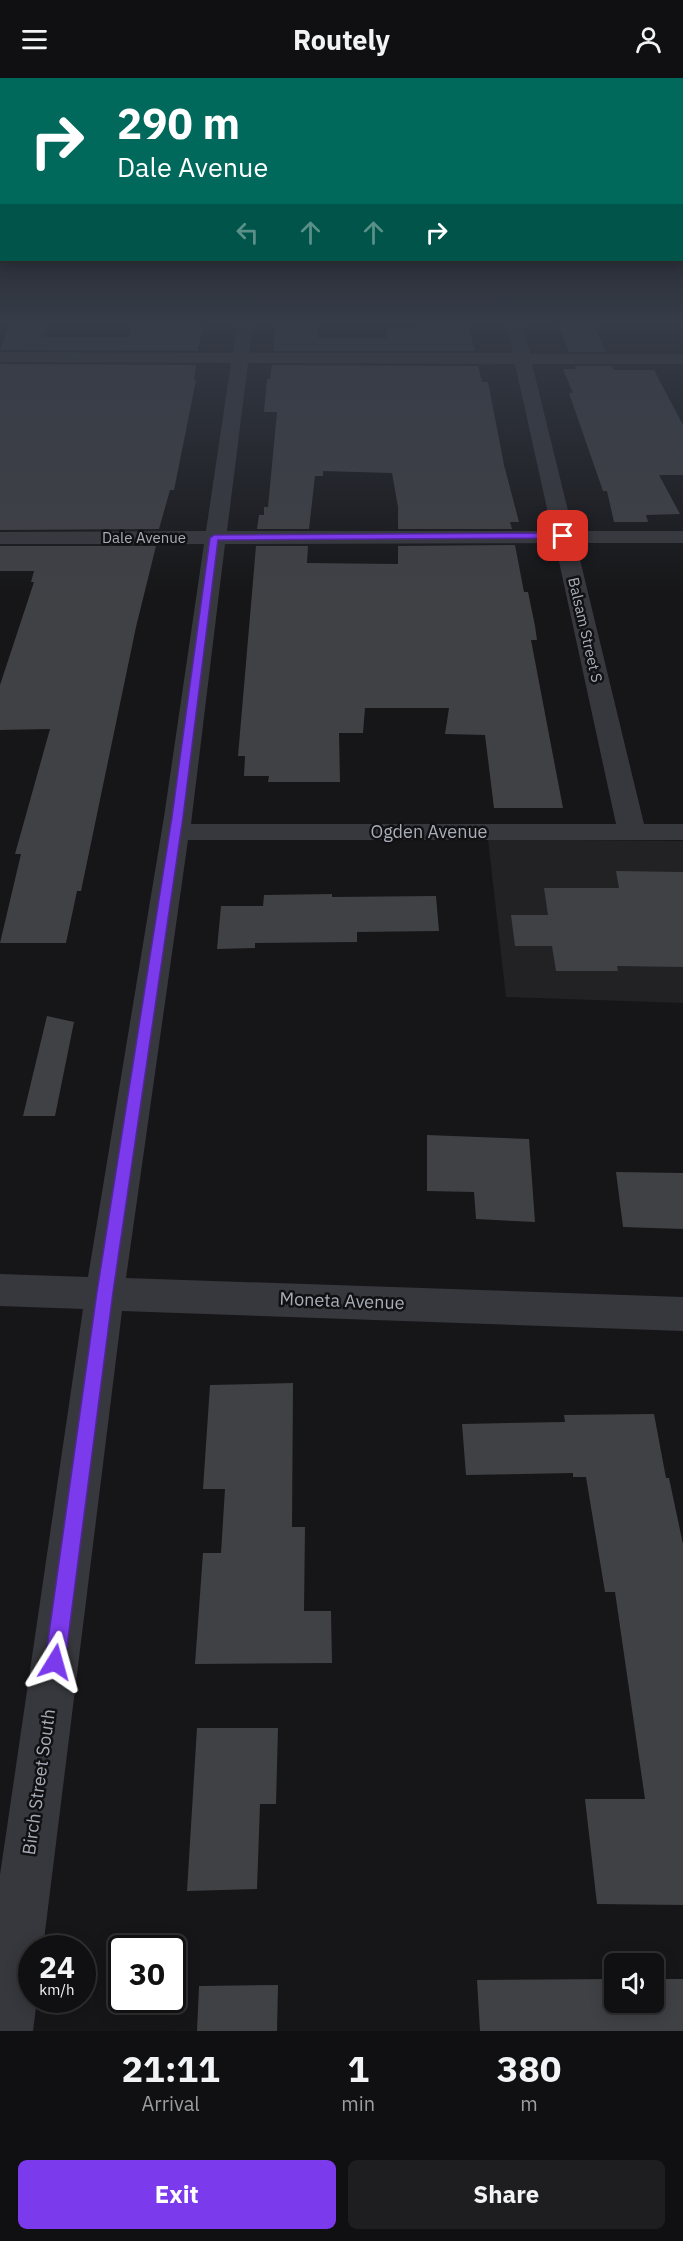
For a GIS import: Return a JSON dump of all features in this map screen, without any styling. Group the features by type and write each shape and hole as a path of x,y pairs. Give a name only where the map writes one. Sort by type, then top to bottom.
{"street":[{"name":"Birch Street South","path":"5,2031 105,1292 175,832 232,413"},
{"name":"Balsam Street S","path":"535,413 632,832"},
{"name":"Dale Avenue","path":"0,538 683,537"},
{"name":"Ogden Avenue","path":"175,832 683,831"},
{"name":"Moneta Avenue","path":"0,1290 683,1314"}],"shaded area":[{"path":"488,839 683,841 683,1003 506,997"}],"building":[{"path":"0,413 189,413 174,490 170,490 159,529 0,530"},
{"path":"277,413 494,413 504,465 519,522 510,522 512,529 398,529 398,507 392,473 323,471 323,476 315,476 309,529 257,529 259,515 264,515 264,507 268,507"},
{"path":"576,413 677,413 683,425 683,475 659,475 680,514 646,515 648,522 614,522 607,491 603,491"},
{"path":"515,545 524,592 528,592 535,626 537,640 531,640 563,808 494,808 485,735 445,734 449,708 365,708 363,733 339,733 340,782 268,782 269,776 244,776 245,756 238,756 256,546 308,546 307,563 398,564 398,546"},
{"path":"0,546 156,546 136,627 81,891 77,891 66,943 0,943 21,854 15,854 50,729 0,730 0,685 34,582 31,582 34,571 0,571"},
{"path":"616,871 683,872 683,967 617,966 618,971 556,971 552,946 515,946 511,915 548,915 544,888 619,888"},
{"path":"332,894 332,897 436,896 439,931 357,932 357,942 255,943 255,948 217,949 221,906 263,906 264,895"},
{"path":"47,1016 74,1022 55,1116 23,1116"},
{"path":"427,1135 529,1139 535,1222 476,1219 474,1192 427,1191"},
{"path":"616,1172 683,1173 683,1229 623,1227"},
{"path":"293,1383 292,1527 305,1527 304,1611 331,1611 332,1663 195,1664 203,1553 221,1553 225,1489 203,1489 210,1385"},
{"path":"654,1414 666,1478 669,1478 683,1544 683,1905 597,1904 585,1799 645,1799 615,1592 605,1592 586,1477 573,1477 573,1473 466,1475 462,1424 565,1422 564,1415"},
{"path":"197,1728 278,1728 276,1804 260,1804 257,1889 187,1891"},
{"path":"604,1979 604,2013 664,2013 664,1979 683,1979 683,2031 480,2031 477,1980"},
{"path":"278,1985 277,2031 197,2031 199,1986"}],"route":[{"path":"55,1662 105,1292 178,817 214,538 563,536"}]}
